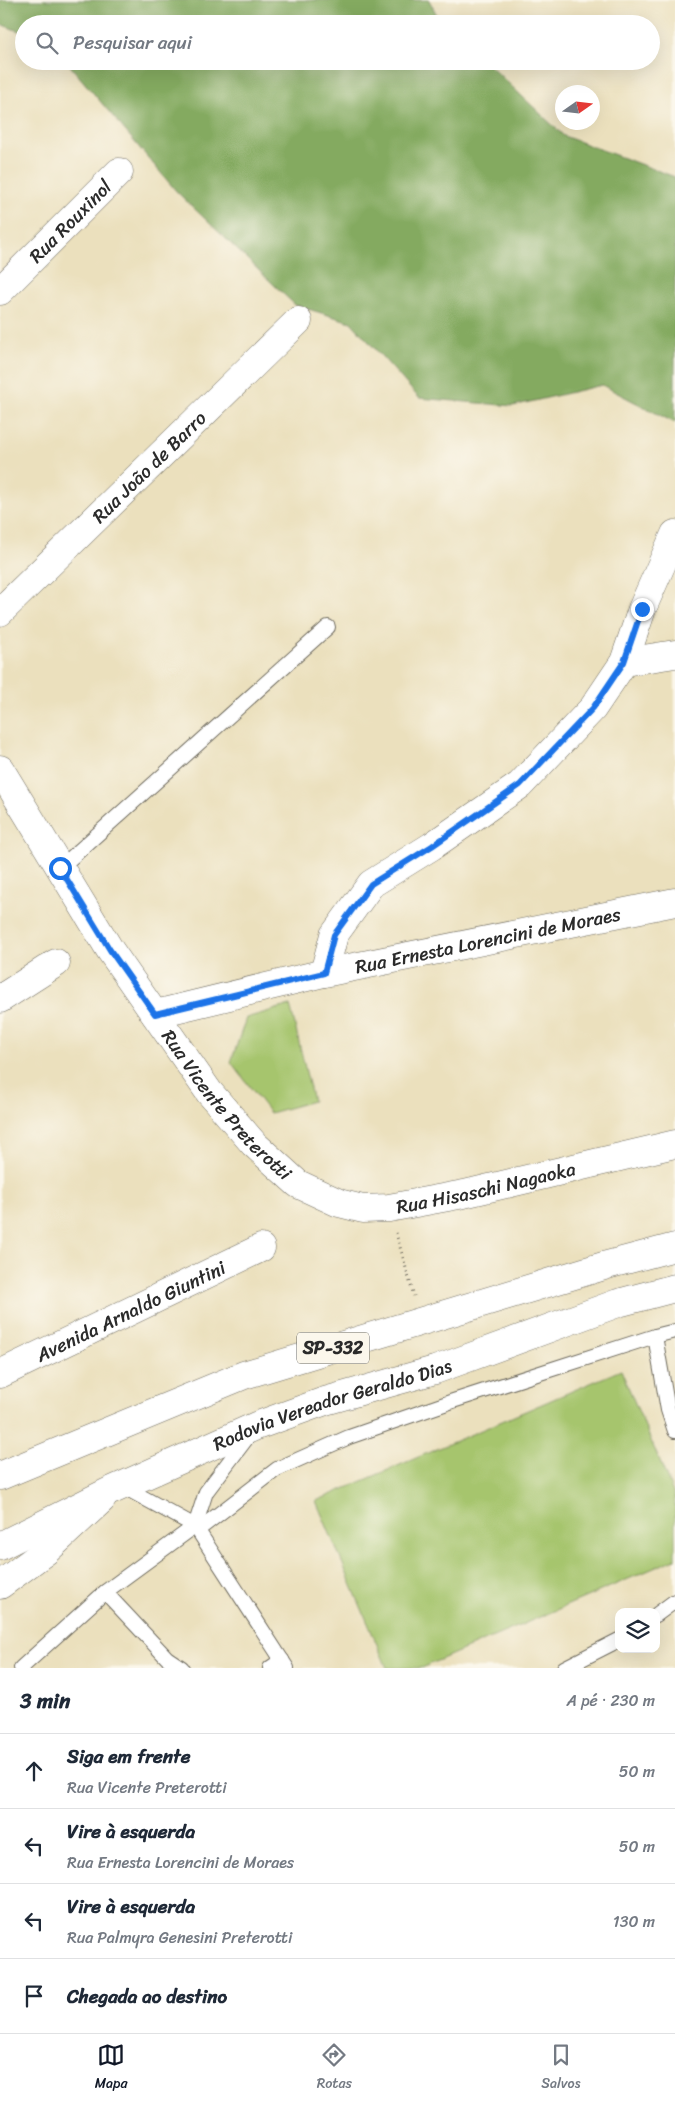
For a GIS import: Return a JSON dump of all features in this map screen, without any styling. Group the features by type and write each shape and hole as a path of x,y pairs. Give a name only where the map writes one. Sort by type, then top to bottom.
{"street":[{"name":"Rua Rouxinol","path":"0,291 119,172"},
{"name":"Rua João de Barro","path":"0,612 298,321"},
{"path":"324,973 334,935 371,884 432,846 520,785 593,708 624,662 642,609 675,534"},
{"path":"624,662 675,654"},
{"name":"Rua Vicente Preterotti","path":"0,769 110,950 209,1092 254,1144 298,1184"},
{"name":"Rua Ernesta Lorencini de Moraes","path":"155,1014 324,973 675,902"},
{"path":"0,998 56,963"},
{"name":"Rua Hisaschi Nagaoka","path":"298,1184 339,1203 362,1209 389,1208 464,1194 675,1144"},
{"name":"SP-332","path":"0,1476 244,1375 607,1265 675,1247"},
{"name":"Avenida Arnaldo Giuntini","path":"0,1374 261,1248"},
{"name":"Rodovia Vereador Geraldo Dias","path":"0,1546 115,1489 256,1426 325,1401 435,1370 618,1303 675,1288"},
{"path":"0,1488 29,1464"},
{"path":"0,1585 46,1551 115,1489"}],"lane":[{"path":"60,868 328,627"},
{"path":"21,1668 105,1592 277,1469 349,1438 453,1401 675,1331"},
{"path":"655,1336 668,1410 675,1431"},
{"path":"197,1528 206,1492 256,1426"},
{"path":"115,1489 197,1528 284,1664 270,1668"},
{"path":"105,1592 167,1658 182,1668"},
{"path":"660,1612 675,1601"},
{"path":"564,1668 615,1642"}],"path":[{"path":"389,1208 422,1322"}],"green space":[{"path":"0,0 429,0 437,15 15,15 15,30 0,24"},
{"path":"74,70 494,70 555,127 555,130 564,136 675,177 675,423 602,385 513,406 419,398 351,322 295,305 177,192"},
{"path":"290,1005 313,1101 270,1113 231,1062 246,1018"},
{"path":"621,1370 675,1497 675,1559 421,1668 387,1668 316,1501"}],"route":[{"path":"60,868 110,950 155,1014 324,973 334,935 371,884 432,846 520,785 593,708 624,662 642,609"}]}
